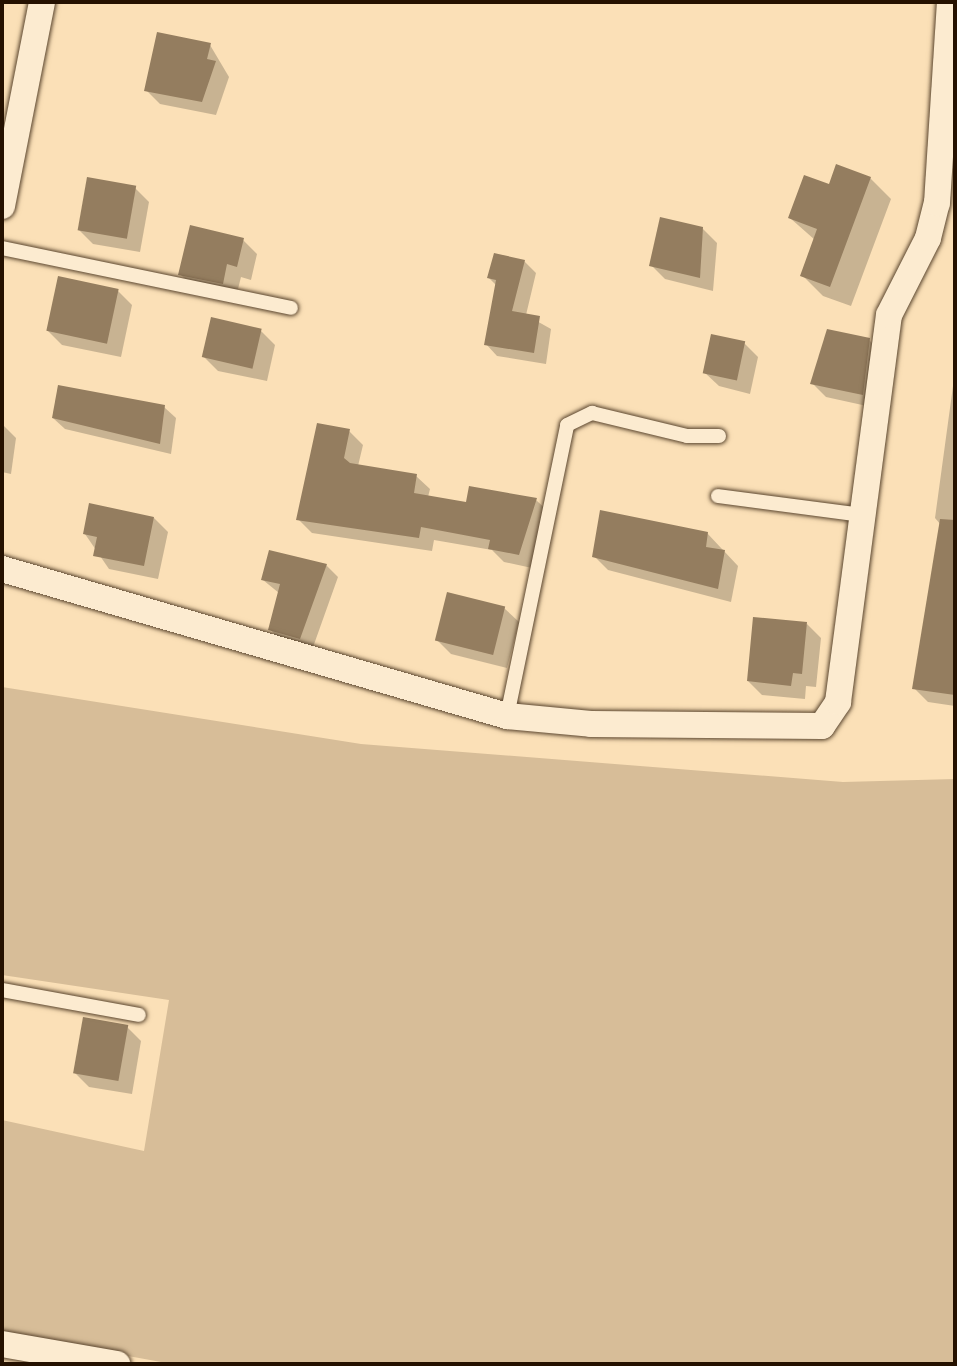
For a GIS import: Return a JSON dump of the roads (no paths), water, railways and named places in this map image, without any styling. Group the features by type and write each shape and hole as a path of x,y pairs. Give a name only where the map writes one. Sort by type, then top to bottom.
{"street":[{"path":"2,206 43,2"},
{"path":"2,569 508,716 591,724 822,726 832,720 838,702 889,315 937,203 950,2"},
{"path":"2,1344 77,1361 117,1364"}],"lane":[{"path":"2,248 291,308"},
{"path":"508,716 567,425 592,413 687,436 719,436"},
{"path":"718,496 863,515"},
{"path":"2,990 139,1015"}]}
